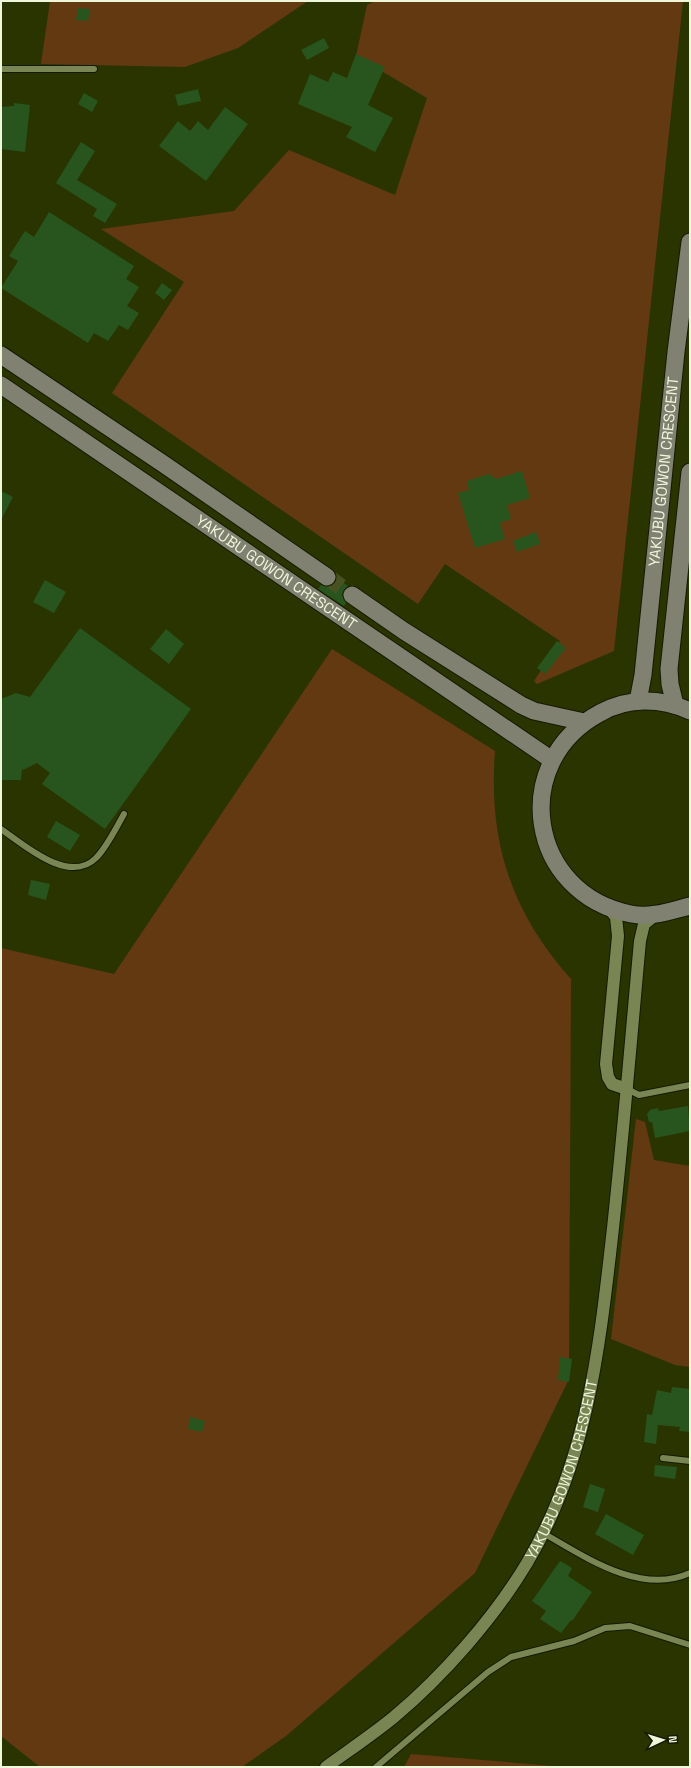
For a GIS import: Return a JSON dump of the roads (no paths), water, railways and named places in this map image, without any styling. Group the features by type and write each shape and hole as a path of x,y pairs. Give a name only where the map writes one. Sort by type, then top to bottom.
{"street":[{"name":"YAKUBU GOWON CRESCENT","path":"638,701 643,675 676,352 690,242"},
{"path":"1,355 165,465 327,577"},
{"name":"YAKUBU GOWON CRESCENT","path":"1,385 552,760"},
{"name":"YAKUBU GOWON CRESCENT","path":"683,708 670,684 669,669 688,522 690,472"},
{"path":"352,594 404,631 521,705 534,711 584,722"},
{"path":"683,708 657,701 638,701 609,708 584,722 563,742 552,760 542,788 541,818 548,847 562,872 583,893 609,908 632,914 655,915 690,906"},
{"path":"609,908 616,917 618,936 606,1064 608,1077 612,1084 627,1089"},
{"name":"YAKUBU GOWON CRESCENT","path":"326,1767 394,1717 457,1656 503,1598 526,1563 543,1533 569,1470 587,1409 600,1340 627,1089 640,940 644,924 655,915"}],"lane":[{"path":"1,69 94,69"},
{"path":"1,829 46,860 59,865 77,868 90,864 97,858 124,814"},
{"path":"627,1089 638,1095 690,1085"},
{"path":"664,1458 690,1461"},
{"path":"543,1533 608,1570 630,1576 657,1580 690,1573"},
{"path":"376,1767 488,1672 511,1657 574,1641 605,1628 630,1626 690,1644"}],"tunnel":[{"path":"327,577 352,595"}]}
